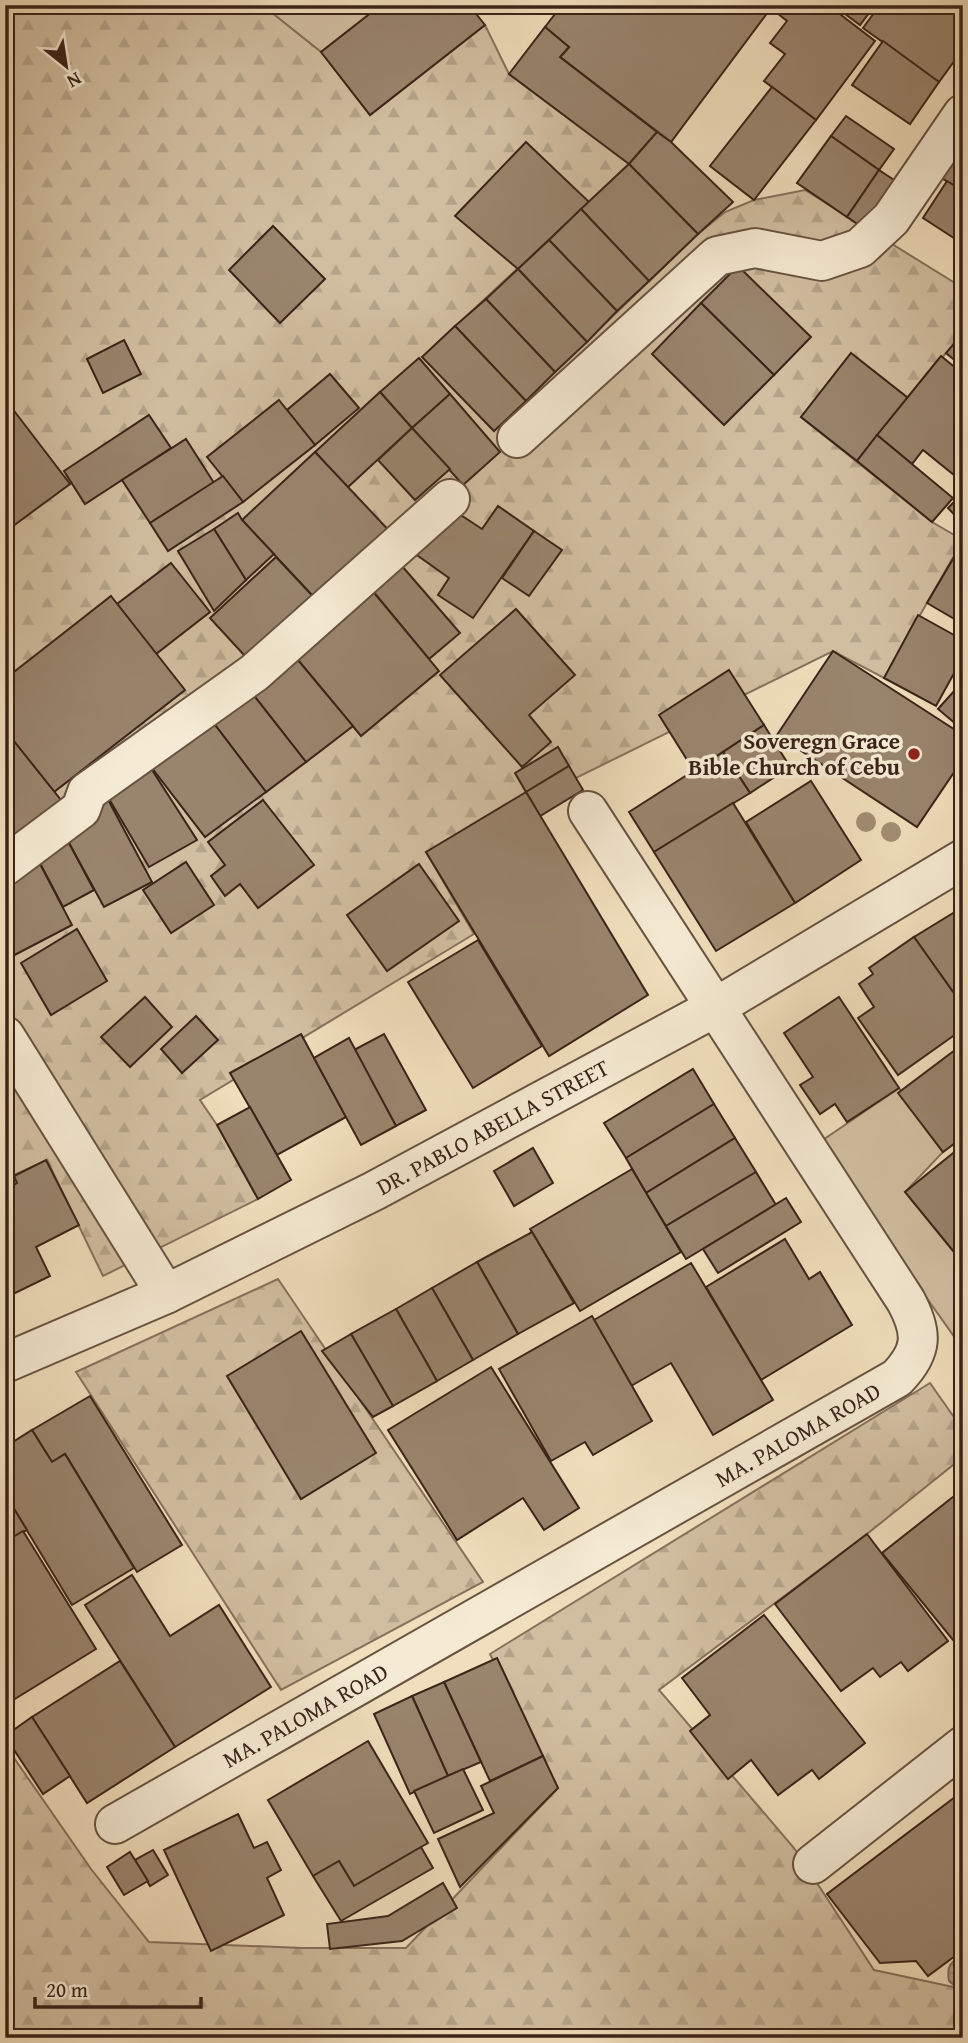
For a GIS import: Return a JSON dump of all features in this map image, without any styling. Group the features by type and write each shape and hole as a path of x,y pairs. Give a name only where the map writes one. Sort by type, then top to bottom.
{"street":[{"path":"517,438 717,256 755,248 822,261 860,248 891,219 963,114"},
{"path":"5,866 81,808 87,792 254,673 450,499"},
{"name":"MA. PALOMA ROAD","path":"115,1824 897,1378 911,1363 917,1345 918,1322 906,1301 588,811"},
{"name":"DR. PABLO ABELLA STREET","path":"5,1363 166,1294 374,1191 716,1007 963,859"},
{"path":"5,1036 166,1294"},
{"path":"813,1864 960,1751"}],"green space":[{"path":"5,5 262,5 321,52 370,115 485,25 509,74 629,164 423,357 494,431 698,234 725,212 754,200 805,190 963,288 963,333 908,398 851,354 801,417 932,522 963,540 884,678 833,651 426,852 474,934 200,1100 258,1199 103,1276 47,1160 5,1179"},
{"path":"262,5 381,5 321,52"},
{"path":"899,1088 943,1152 905,1192 954,1252 963,1247 963,1349 817,1144"},
{"path":"278,1279 483,1582 281,1690 76,1372"},
{"path":"930,1383 963,1430 963,1457 867,1534 659,1690 794,1848 874,1970 963,1989 963,2038 5,2038 5,1745 91,1869 149,1942 302,1948 406,1948 558,1788 490,1654"}],"shaded area":[{"path":"963,1954 963,1993 949,1981 948,1972 953,1962"}],"building":[{"path":"381,5 469,5 485,25 370,115 321,52"},
{"path":"562,5 767,5 771,8 671,142 560,57 569,47 545,27"},
{"path":"767,5 828,5 875,41 816,120 764,81 785,54 770,43 787,21"},
{"path":"833,5 875,5 860,25"},
{"path":"880,5 963,5 963,49 939,82 863,28"},
{"path":"545,27 569,47 560,57 657,132 629,164 509,74"},
{"path":"883,41 939,82 910,124 852,85"},
{"path":"772,87 816,120 754,200 710,166"},
{"path":"846,116 894,149 879,170 831,136"},
{"path":"657,132 671,142 733,202 698,234 629,164"},
{"path":"831,136 879,170 847,217 797,183"},
{"path":"963,139 963,191 938,176"},
{"path":"526,142 589,202 518,269 455,216"},
{"path":"629,164 698,234 649,281 581,209"},
{"path":"879,170 900,184 868,231 847,217"},
{"path":"947,181 963,191 963,244 923,218"},
{"path":"581,209 649,281 617,311 549,240"},
{"path":"273,226 325,279 280,323 229,270"},
{"path":"549,240 617,311 587,342 518,269"},
{"path":"738,266 811,337 774,375 701,303"},
{"path":"518,269 587,342 555,372 486,299"},
{"path":"486,299 555,372 526,401 455,326"},
{"path":"701,303 774,375 724,425 652,354"},
{"path":"455,326 526,401 494,431 422,357"},
{"path":"963,333 963,367 946,353"},
{"path":"124,340 141,374 103,393 87,359"},
{"path":"851,353 908,398 857,461 801,417"},
{"path":"941,356 963,374 963,474 959,479 923,450 912,464 877,435"},
{"path":"419,358 450,394 412,428 380,392"},
{"path":"330,374 359,408 315,445 287,410"},
{"path":"380,392 412,428 347,488 315,452"},
{"path":"450,394 500,452 463,485 412,428"},
{"path":"5,399 70,484 5,532"},
{"path":"279,400 315,445 243,502 207,457"},
{"path":"149,415 171,448 85,504 64,471"},
{"path":"412,428 450,469 415,500 378,460"},
{"path":"877,435 953,498 932,522 857,461"},
{"path":"186,439 214,483 150,523 122,480"},
{"path":"315,452 396,538 323,607 242,520"},
{"path":"223,476 243,502 168,551 150,523"},
{"path":"963,493 963,524 948,508"},
{"path":"447,506 482,529 498,506 534,531 473,618 438,595 449,578 414,553"},
{"path":"238,513 274,554 246,580 214,529"},
{"path":"214,529 246,580 214,611 178,551"},
{"path":"534,531 562,550 529,596 502,578"},
{"path":"963,542 963,624 927,603"},
{"path":"276,557 323,607 257,669 210,618"},
{"path":"395,558 460,633 429,659 366,583"},
{"path":"171,563 210,612 156,654 117,604"},
{"path":"366,583 439,671 361,736 288,648"},
{"path":"111,596 185,690 54,792 5,730 5,679"},
{"path":"516,609 575,675 529,715 551,742 522,767 440,675"},
{"path":"918,615 963,640 963,657 936,706 884,678"},
{"path":"288,648 353,726 306,762 244,683"},
{"path":"833,651 963,735 963,759 917,827 777,735"},
{"path":"729,670 764,725 694,771 659,715"},
{"path":"963,681 963,730 938,709"},
{"path":"244,683 306,762 266,792 206,713"},
{"path":"206,713 266,792 205,837 145,759"},
{"path":"764,725 790,767 750,793 723,752"},
{"path":"5,730 69,810 5,861"},
{"path":"558,747 569,766 526,792 515,773"},
{"path":"723,752 750,793 654,852 629,812"},
{"path":"145,759 197,840 149,867 102,787"},
{"path":"569,766 583,790 540,816 526,792"},
{"path":"811,781 861,860 795,903 746,822"},
{"path":"526,792 648,995 549,1056 426,852"},
{"path":"105,794 152,882 104,907 63,832"},
{"path":"263,800 314,865 258,908 240,884 225,896 211,876 225,865 208,842"},
{"path":"733,803 795,903 716,951 654,852"},
{"path":"63,832 94,890 63,907 32,848"},
{"path":"39,862 72,925 5,960 5,880"},
{"path":"186,862 214,905 171,933 143,890"},
{"path":"419,864 459,921 387,971 347,915"},
{"path":"963,907 963,1006 914,937"},
{"path":"77,929 107,981 51,1015 21,963"},
{"path":"914,937 963,1006 963,1029 898,1075 858,1018 874,1007 859,984 873,974 869,968"},
{"path":"478,940 542,1046 473,1088 408,982"},
{"path":"145,997 172,1027 130,1067 101,1037"},
{"path":"839,997 899,1088 847,1122 835,1104 820,1114 800,1085 813,1077 784,1033"},
{"path":"196,1016 218,1040 182,1073 161,1049"},
{"path":"301,1034 346,1117 277,1155 230,1073"},
{"path":"384,1034 426,1110 396,1126 354,1050"},
{"path":"349,1038 396,1126 361,1145 314,1058"},
{"path":"963,1044 963,1137 943,1152 898,1093"},
{"path":"693,1069 714,1104 626,1158 604,1123"},
{"path":"714,1104 735,1138 646,1193 626,1158"},
{"path":"250,1107 291,1180 258,1199 217,1125"},
{"path":"735,1138 756,1172 666,1226 646,1193"},
{"path":"963,1145 963,1245 954,1252 905,1192"},
{"path":"533,1148 553,1183 514,1206 494,1171"},
{"path":"46,1160 79,1225 36,1247 50,1276 5,1298 5,1189 17,1183 14,1176"},
{"path":"632,1169 681,1252 580,1311 530,1229"},
{"path":"756,1172 776,1205 686,1259 666,1226"},
{"path":"786,1198 801,1222 718,1273 703,1249"},
{"path":"532,1232 574,1303 518,1334 477,1262"},
{"path":"785,1239 809,1279 820,1272 852,1325 761,1380 706,1287"},
{"path":"477,1262 518,1334 473,1360 432,1288"},
{"path":"691,1263 773,1400 713,1435 671,1363 631,1386 594,1320"},
{"path":"432,1288 473,1360 437,1381 396,1309"},
{"path":"396,1309 437,1381 393,1406 351,1334"},
{"path":"592,1316 652,1421 593,1455 585,1442 551,1461 499,1369"},
{"path":"301,1331 376,1453 301,1499 227,1376"},
{"path":"351,1334 393,1406 373,1417 322,1351"},
{"path":"963,1359 963,1373 956,1364"},
{"path":"491,1367 579,1508 544,1530 523,1498 457,1540 388,1430"},
{"path":"90,1396 182,1545 137,1572 65,1454 52,1462 32,1430"},
{"path":"32,1430 52,1462 65,1454 134,1568 72,1605 5,1494 5,1447"},
{"path":"963,1489 963,1633 953,1640 882,1553"},
{"path":"5,1494 27,1530 5,1542"},
{"path":"23,1531 96,1649 5,1705 5,1542"},
{"path":"867,1534 948,1641 908,1671 901,1662 880,1677 873,1668 841,1691 775,1604"},
{"path":"132,1575 170,1636 219,1605 271,1687 175,1747 85,1605"},
{"path":"764,1615 865,1743 819,1779 812,1770 778,1795 751,1760 728,1779 690,1731 710,1715 682,1678"},
{"path":"497,1658 543,1756 490,1781 444,1682"},
{"path":"120,1661 175,1747 87,1803 32,1717"},
{"path":"444,1682 481,1762 448,1776 412,1696"},
{"path":"412,1696 448,1776 410,1794 374,1714"},
{"path":"32,1717 70,1776 43,1794 5,1736"},
{"path":"368,1741 428,1843 354,1886 339,1861 313,1876 268,1800"},
{"path":"543,1756 558,1788 460,1887 438,1839 494,1813 481,1786"},
{"path":"463,1769 483,1810 434,1833 414,1791"},
{"path":"963,1791 963,1950 928,1976 916,1961 880,1963 827,1894"},
{"path":"238,1814 254,1848 267,1842 281,1870 267,1878 284,1915 211,1951 164,1850"},
{"path":"421,1847 433,1868 341,1921 313,1876 339,1861 354,1886"},
{"path":"153,1850 168,1875 150,1886 135,1860"},
{"path":"130,1852 148,1881 124,1895 107,1867"},
{"path":"443,1883 457,1908 402,1941 330,1949 327,1924 388,1916"}],"place":[{"name":"Soveregn Grace Bible Church of Cebu","path":"914,754"}]}
